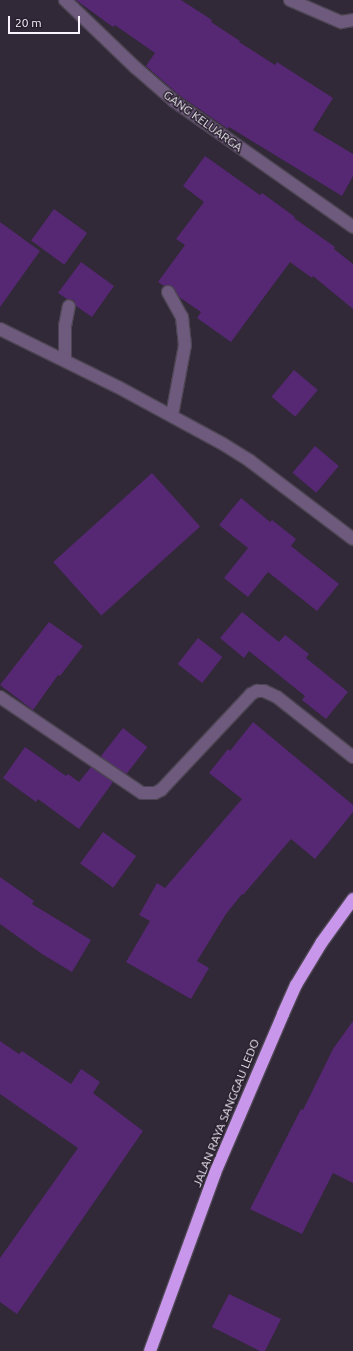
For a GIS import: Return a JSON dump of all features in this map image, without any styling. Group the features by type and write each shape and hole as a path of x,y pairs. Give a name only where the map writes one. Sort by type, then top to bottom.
{"highway":[{"name":"JALAN RAYA SANGGAU LEDO","path":"150,1351 215,1173 296,985 322,942 353,899"}],"street":[{"name":"GANG KELUARGA","path":"65,0 136,68 174,101 353,227"},
{"path":"290,0 341,22 353,20"},
{"path":"168,292 182,317 185,345 172,415"},
{"path":"65,360 65,326 69,306"},
{"path":"0,329 65,360 172,415 250,461 353,540"},
{"path":"0,697 142,793 155,793 161,790 251,694 257,691 264,691 277,697 353,757"}],"building":[{"path":"76,0 181,0 212,20 211,22 240,41 239,42 275,65 277,62 333,98 313,130 353,154 353,176 342,196 229,127 228,129 179,95 146,66 155,53 115,25 113,27"},
{"path":"205,156 260,195 262,193 295,217 294,218 335,247 334,249 353,264 353,309 313,276 312,278 290,262 231,342 197,318 201,312 179,297 172,286 164,286 158,282 185,245 176,239 204,202 183,186"},
{"path":"54,209 87,233 64,265 31,241"},
{"path":"0,222 40,251 0,307"},
{"path":"81,262 114,286 92,317 76,306 74,300 67,299 58,293"},
{"path":"294,370 318,390 295,417 272,397"},
{"path":"315,446 339,466 316,493 293,473"},
{"path":"152,473 200,527 101,616 53,562"},
{"path":"241,498 270,522 272,520 296,539 291,546 339,584 317,611 268,572 248,597 224,578 248,548 219,525"},
{"path":"242,612 279,642 285,635 309,654 306,658 348,692 326,719 302,700 305,696 249,651 244,658 220,638"},
{"path":"49,622 83,646 60,676 58,675 33,710 0,685"},
{"path":"198,638 222,657 202,683 178,664"},
{"path":"253,722 353,805 353,812 315,859 291,839 243,895 242,894 226,914 197,961 209,968 191,999 126,962 150,921 139,915 157,883 165,888 242,799 209,773 228,749 230,751"},
{"path":"123,728 147,747 125,775 101,756"},
{"path":"25,747 66,776 68,774 79,782 91,767 113,782 79,829 38,799 36,802 3,778"},
{"path":"103,832 136,856 113,888 80,864"},
{"path":"0,877 34,901 32,904 91,940 72,972 42,954 0,924"},
{"path":"353,1021 353,1183 333,1173 302,1234 250,1209 301,1109 303,1110 333,1049"},
{"path":"0,1041 19,1054 22,1051 71,1084 81,1069 100,1082 93,1093 143,1131 17,1314 0,1302 0,1258 78,1148 0,1094"},
{"path":"229,1294 281,1319 265,1351 260,1351 212,1327"}]}
